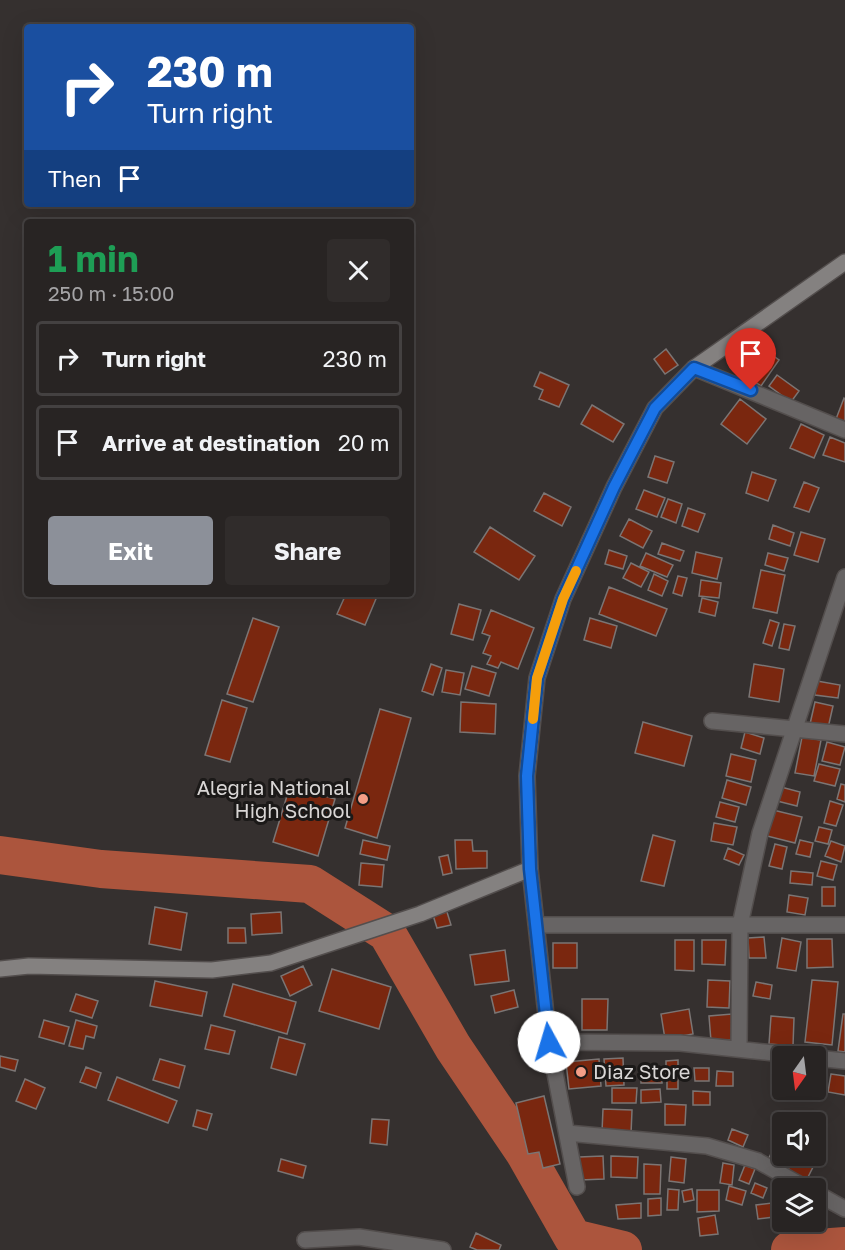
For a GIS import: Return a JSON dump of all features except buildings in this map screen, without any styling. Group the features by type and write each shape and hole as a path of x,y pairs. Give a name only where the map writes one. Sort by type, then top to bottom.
{"main road":[{"path":"0,969 29,966 212,970 271,963 420,914 530,869 527,776 537,678 563,599 614,487 655,408 694,368 845,262"}],"street":[{"path":"694,368 845,430"},
{"path":"739,1048 740,925 760,833 845,577"},
{"path":"712,721 845,734"},
{"path":"530,869 549,1042 577,1187"},
{"path":"536,925 845,925"},
{"path":"549,1042 680,1042 772,1052"},
{"path":"826,1059 845,1062"},
{"path":"567,1133 707,1146 758,1161 788,1178"},
{"path":"826,1199 845,1209"},
{"path":"304,1240 359,1237 443,1250"}],"waterway":[{"path":"0,855 101,869 310,884 387,933 453,1047 524,1152 573,1238 623,1250"},
{"path":"790,1250 845,1246"}],"slow traffic":[{"path":"533,719 537,678 563,599 576,571"}],"place":[{"name":"Alegria National High School","path":"363,799"},
{"name":"Diaz Store","path":"581,1072"}],"route":[{"path":"549,1042 530,869 527,776 537,678 563,599 614,487 655,408 694,368 751,390"}]}
